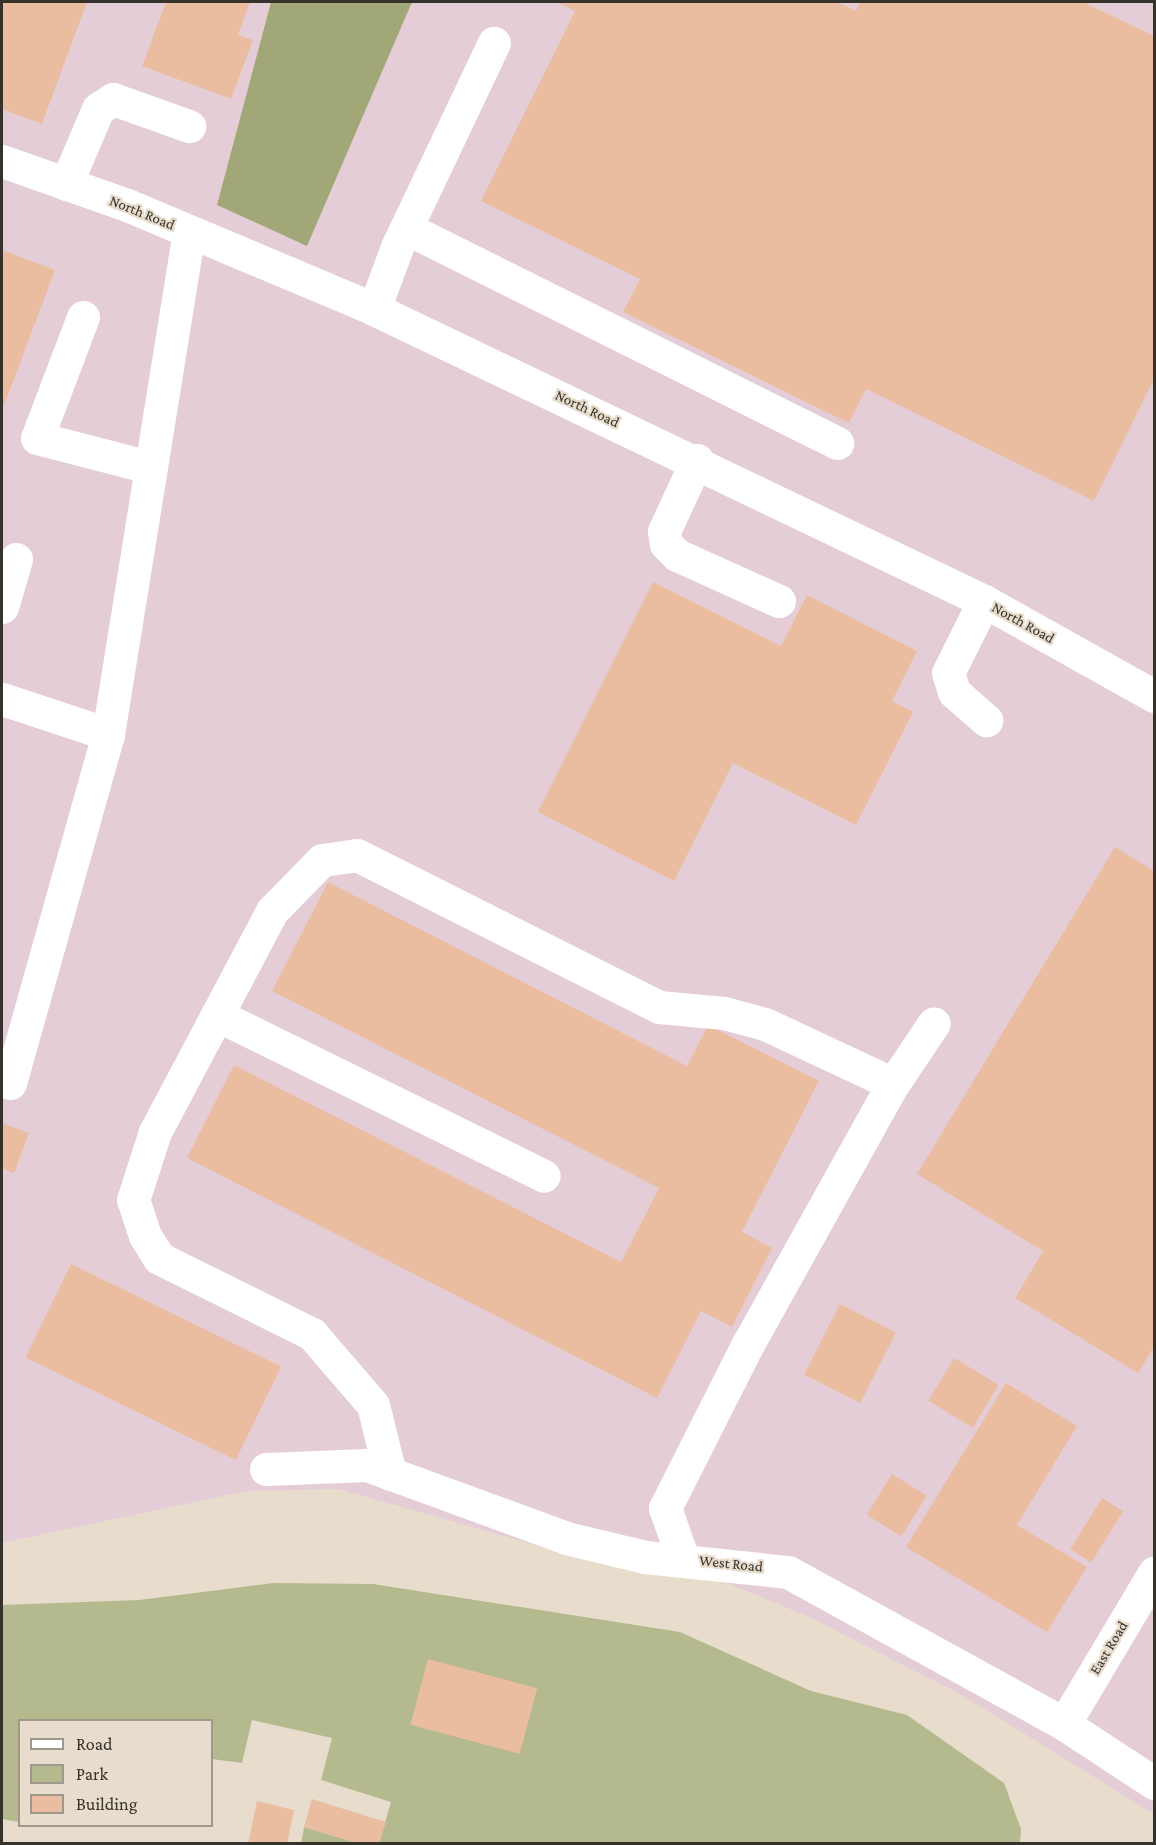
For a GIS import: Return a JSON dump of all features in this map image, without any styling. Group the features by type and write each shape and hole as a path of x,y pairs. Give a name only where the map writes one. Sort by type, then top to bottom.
{"street":[{"path":"374,309 406,228 494,43"},
{"path":"66,184 98,109 113,99 189,126"},
{"name":"North Road","path":"2,161 189,231 374,309 697,460 984,602 1153,690"},
{"path":"406,228 837,443"},
{"path":"10,1083 108,734 149,467 189,231"},
{"path":"82,317 37,438 149,467"},
{"path":"697,460 664,531 666,544 677,555 779,601"},
{"path":"2,607 16,559"},
{"path":"984,602 948,673 954,692 986,720"},
{"path":"2,699 108,734"},
{"path":"390,1473 373,1405 312,1334 159,1258 145,1236 133,1200 155,1132 272,911 292,885 322,860 357,855 659,1007 724,1013 765,1024 893,1084"},
{"path":"217,1015 544,1176"},
{"path":"683,1559 665,1508 893,1084 934,1023"},
{"name":"West Road","path":"266,1469 367,1465 566,1538 683,1559 788,1572 1064,1724 1155,1783"},
{"name":"East Road","path":"1064,1724 1155,1572"}],"shaded area":[{"path":"2,2 1154,2 1154,1814 960,1694 807,1616 707,1575 585,1559 338,1489 247,1491 2,1543"}],"green space":[{"path":"271,2 412,2 307,246 217,205"},
{"path":"273,1583 373,1584 680,1632 811,1691 907,1715 1004,1783 1021,1829 1020,1843 379,1843 391,1802 321,1780 332,1738 252,1720 242,1763 213,1759 213,1719 18,1719 18,1822 2,1819 2,1605 139,1600"},
{"path":"304,1827 359,1843 301,1844"}],"building":[{"path":"2,2 87,2 42,124 2,109"},
{"path":"166,2 250,2 238,35 253,40 231,99 142,66"},
{"path":"556,2 837,2 856,11 860,2 1083,2 1154,36 1154,379 1094,501 866,389 849,423 623,312 640,279 481,201 575,11"},
{"path":"2,250 55,270 2,411"},
{"path":"653,582 781,646 807,595 917,651 892,701 913,712 856,825 733,763 674,881 538,812"},
{"path":"1115,847 1154,871 1154,1347 1138,1373 1015,1298 1043,1251 917,1174"},
{"path":"328,882 687,1066 708,1025 819,1081 742,1232 772,1248 732,1327 701,1311 657,1398 187,1158 234,1065 621,1262 659,1188 272,991"},
{"path":"2,1123 29,1133 14,1173 2,1168"},
{"path":"71,1264 281,1367 236,1460 25,1357"},
{"path":"840,1304 896,1333 860,1403 804,1374"},
{"path":"954,1358 999,1385 973,1428 928,1401"},
{"path":"1006,1383 1077,1426 1017,1525 1087,1567 1047,1632 906,1547"},
{"path":"892,1474 927,1496 901,1536 867,1515"},
{"path":"1102,1498 1123,1511 1091,1562 1070,1549"},
{"path":"428,1659 537,1688 520,1754 410,1725"},
{"path":"312,1799 386,1822 379,1844 359,1844 304,1827"},
{"path":"257,1801 294,1810 287,1844 248,1844"}]}
